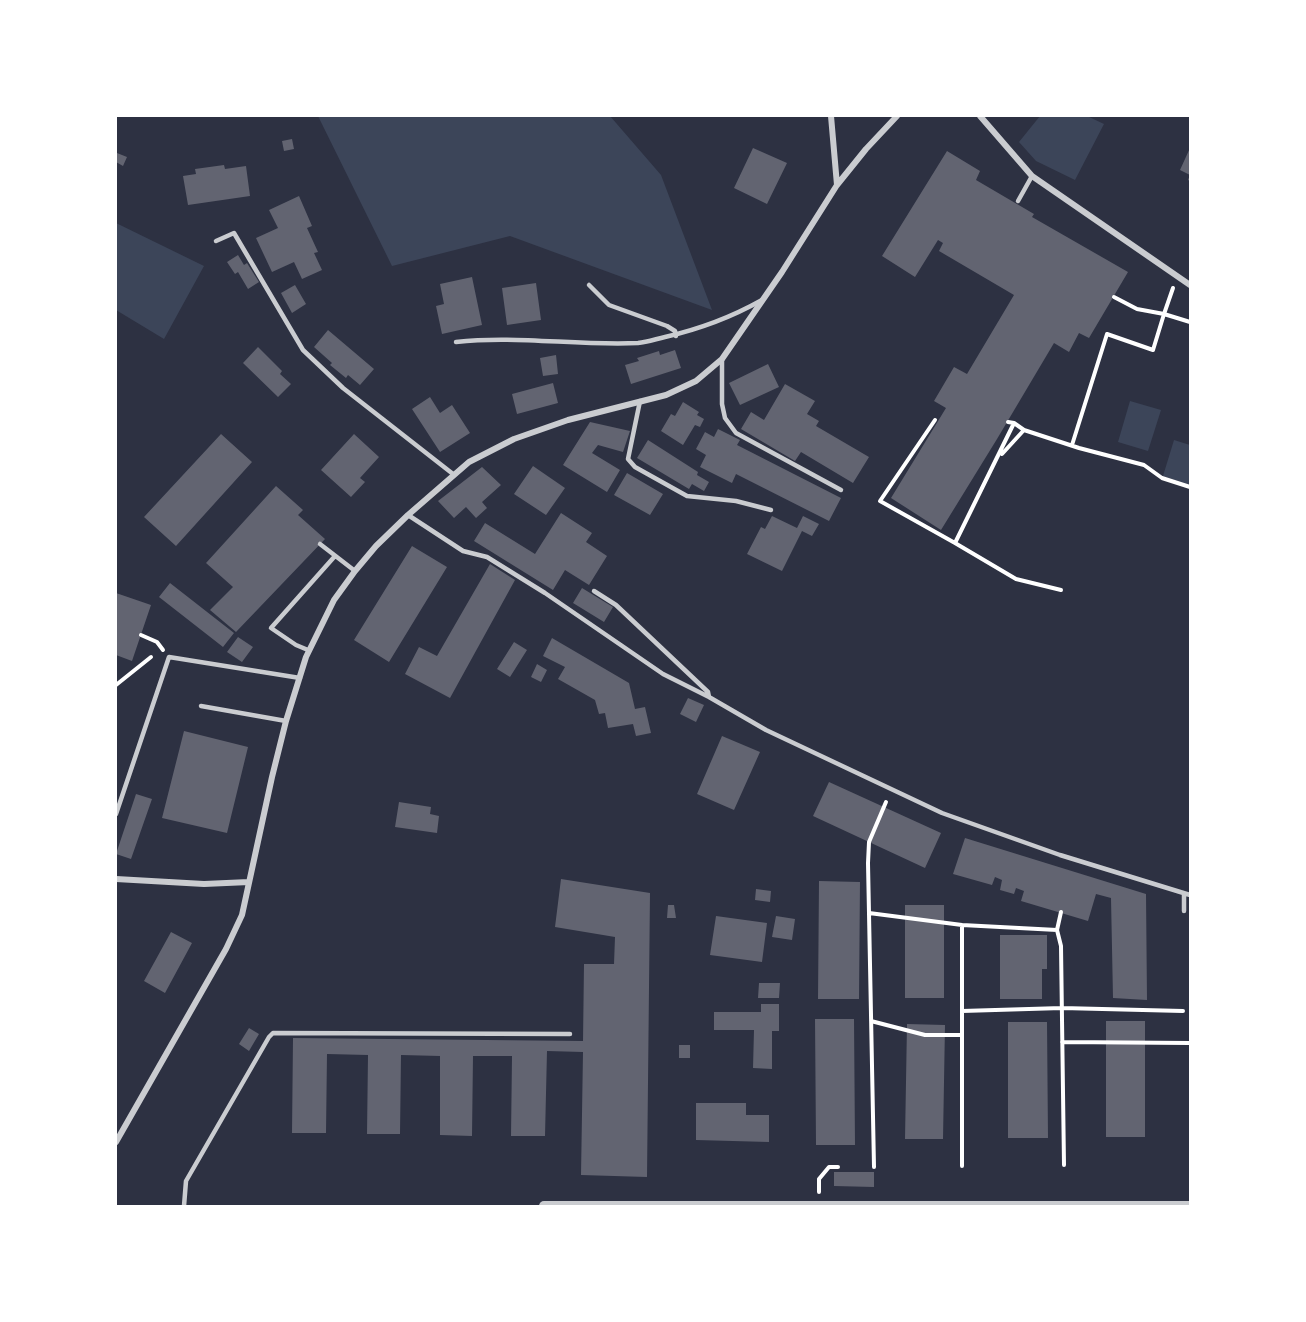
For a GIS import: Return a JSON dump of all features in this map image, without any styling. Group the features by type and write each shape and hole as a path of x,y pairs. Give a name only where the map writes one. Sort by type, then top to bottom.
{"street":[{"path":"831,116 837,185"},
{"path":"116,1142 226,949 242,915 286,721 308,650 334,600 355,571 376,546 408,515 469,462 514,438 568,420 666,395 696,381 722,359 764,299 837,185 897,116"},
{"path":"980,116 1032,176 1191,285"},
{"path":"116,879 204,884 249,882"},
{"path":"544,1206 1191,1206"}],"lane":[{"path":"1018,201 1032,176"},
{"path":"216,242 234,233 303,350 343,388 453,474"},
{"path":"589,285 609,305 667,326 675,331 676,336"},
{"path":"456,342 487,339 580,344 641,343 676,336 731,317 764,299"},
{"path":"722,359 722,404 725,418 736,433 841,490"},
{"path":"640,402 628,459 635,467 687,496 736,501 771,510"},
{"path":"408,515 463,551 487,557 663,674 766,730 942,813 1060,855 1191,896"},
{"path":"320,544 355,571"},
{"path":"308,650 296,645 271,628 335,556"},
{"path":"594,591 616,605 708,692 709,697"},
{"path":"116,814 169,657 300,678"},
{"path":"201,706 286,721"},
{"path":"1184,894 1184,911"},
{"path":"184,1206 186,1180 273,1033 570,1034"}],"path":[{"path":"1072,445 1107,334 1153,350 1177,276"},
{"path":"1114,297 1137,309 1191,322"},
{"path":"935,420 880,501 1016,579 1061,590"},
{"path":"1008,422 1024,430 1144,465 1162,478 1191,487"},
{"path":"955,543 1014,423"},
{"path":"997,459 1024,430"},
{"path":"141,635 157,642 169,657"},
{"path":"116,685 151,657"},
{"path":"874,1167 869,842 886,802"},
{"path":"1061,912 1058,930 1061,946 1064,1165"},
{"path":"869,913 962,925 1058,930"},
{"path":"962,925 962,1166"},
{"path":"962,1011 1062,1008 1184,1011"},
{"path":"871,1021 926,1035 962,1035"},
{"path":"1062,1042 1191,1042"},
{"path":"819,1195 819,1179 829,1167 838,1167"}],"shaded area":[{"path":"318,116 610,116 661,175 712,310 510,236 392,266"},
{"path":"1040,116 1087,116 1104,124 1075,180 1036,161 1019,142"},
{"path":"116,223 204,266 164,339 116,310"},
{"path":"1130,401 1161,410 1148,451 1118,442"},
{"path":"1174,440 1190,445 1190,485 1163,476"}],"building":[{"path":"292,139 294,149 284,151 282,141"},
{"path":"753,148 787,163 767,204 734,188"},
{"path":"1190,148 1190,175 1180,170"},
{"path":"947,151 980,171 976,180 1034,214 1032,217 1128,272 1089,338 1079,333 1069,352 1054,343 941,530 891,498 946,408 934,401 954,367 967,374 1014,295 939,251 943,243 938,240 915,277 882,256"},
{"path":"117,153 127,157 123,166 116,162"},
{"path":"224,165 225,169 246,166 250,196 188,205 183,176 196,174 195,169"},
{"path":"299,196 312,226 307,228 318,252 314,253 322,270 302,279 294,262 272,272 256,238 278,228 269,210"},
{"path":"238,255 244,265 247,263 259,282 248,289 238,272 235,274 227,262"},
{"path":"472,277 482,325 442,334 436,306 444,304 440,284"},
{"path":"536,283 541,320 507,325 502,288"},
{"path":"295,285 306,304 292,313 281,293"},
{"path":"328,330 374,369 360,385 348,375 346,378 330,365 332,363 314,347"},
{"path":"258,347 282,371 280,374 291,384 278,397 243,363"},
{"path":"675,350 681,368 631,384 625,365 639,361 637,358 659,351 660,355"},
{"path":"556,355 558,374 543,376 540,358"},
{"path":"768,364 779,387 740,405 729,383"},
{"path":"553,383 558,403 517,414 512,394"},
{"path":"785,384 815,401 807,414 819,421 816,426 869,457 853,483 801,452 795,461 741,429 751,412 764,420"},
{"path":"430,397 440,413 452,405 470,433 440,452 412,409"},
{"path":"683,402 699,412 697,415 704,419 700,427 695,425 683,445 661,431 671,414 675,416"},
{"path":"590,422 630,431 623,452 598,445 592,453 620,470 607,492 563,465"},
{"path":"718,429 740,440 737,445 841,498 829,521 736,474 732,483 700,467 706,455 696,449 705,432 714,437"},
{"path":"221,434 252,462 176,546 144,517"},
{"path":"354,434 379,457 360,478 365,482 351,497 321,470"},
{"path":"648,440 698,472 697,475 709,482 704,491 692,484 689,489 637,458"},
{"path":"533,466 565,488 546,515 514,494"},
{"path":"482,467 501,485 482,502 487,508 476,518 466,507 454,518 438,501"},
{"path":"627,473 663,494 650,515 614,495"},
{"path":"276,486 303,510 298,515 325,539 236,632 210,610 233,587 206,563"},
{"path":"561,513 592,533 586,542 607,556 589,585 565,570 553,590 474,541 485,523 535,554"},
{"path":"772,516 797,528 803,516 819,524 812,536 802,531 782,571 747,554 761,527 765,529"},
{"path":"412,546 447,567 389,662 354,640"},
{"path":"490,564 515,580 450,698 405,674 419,647 437,656"},
{"path":"170,583 234,633 223,647 159,597"},
{"path":"582,588 613,607 604,622 573,603"},
{"path":"116,593 151,605 132,661 116,655"},
{"path":"238,637 253,647 242,662 227,652"},
{"path":"552,638 629,683 635,709 645,707 651,733 636,736 633,724 608,728 605,713 599,714 595,700 558,679 565,667 543,656"},
{"path":"514,642 527,650 510,677 497,669"},
{"path":"537,664 547,670 541,682 531,677"},
{"path":"688,698 704,705 696,722 680,714"},
{"path":"184,731 248,747 227,833 162,818"},
{"path":"722,736 760,752 734,810 697,794"},
{"path":"829,782 941,833 925,868 813,816"},
{"path":"136,794 152,799 131,859 116,854"},
{"path":"399,802 431,807 430,814 439,816 437,833 395,827"},
{"path":"965,838 1146,894 1147,1000 1113,998 1111,898 1096,894 1088,921 1021,901 1024,891 1016,888 1014,894 1000,890 1002,880 995,877 992,885 953,874"},
{"path":"561,879 650,893 647,1177 581,1175 583,1052 547,1051 545,1136 511,1136 512,1056 473,1056 472,1136 440,1135 440,1056 401,1055 400,1134 367,1134 368,1055 327,1054 326,1133 292,1133 293,1038 583,1041 584,964 614,964 615,937 555,927"},
{"path":"819,881 860,882 859,999 818,999"},
{"path":"756,889 771,891 770,902 755,900"},
{"path":"668,905 674,905 676,918 667,918"},
{"path":"905,905 944,905 944,998 905,998"},
{"path":"716,916 767,923 762,962 710,955"},
{"path":"776,916 795,919 792,940 772,937"},
{"path":"171,932 192,943 165,993 144,981"},
{"path":"1000,935 1047,935 1047,969 1042,969 1042,999 1000,999"},
{"path":"759,983 780,983 779,998 758,998"},
{"path":"761,1004 779,1004 779,1031 772,1031 772,1069 753,1068 754,1030 714,1030 714,1012 761,1012"},
{"path":"815,1019 854,1019 855,1145 816,1145"},
{"path":"1106,1021 1145,1021 1145,1137 1106,1137"},
{"path":"1008,1022 1047,1022 1048,1138 1008,1138"},
{"path":"907,1024 945,1025 943,1139 905,1139"},
{"path":"249,1028 259,1034 249,1051 239,1044"},
{"path":"679,1045 690,1045 690,1058 679,1058"},
{"path":"696,1103 746,1103 746,1115 769,1115 769,1142 696,1140"},
{"path":"834,1172 874,1172 874,1187 834,1186"}]}
